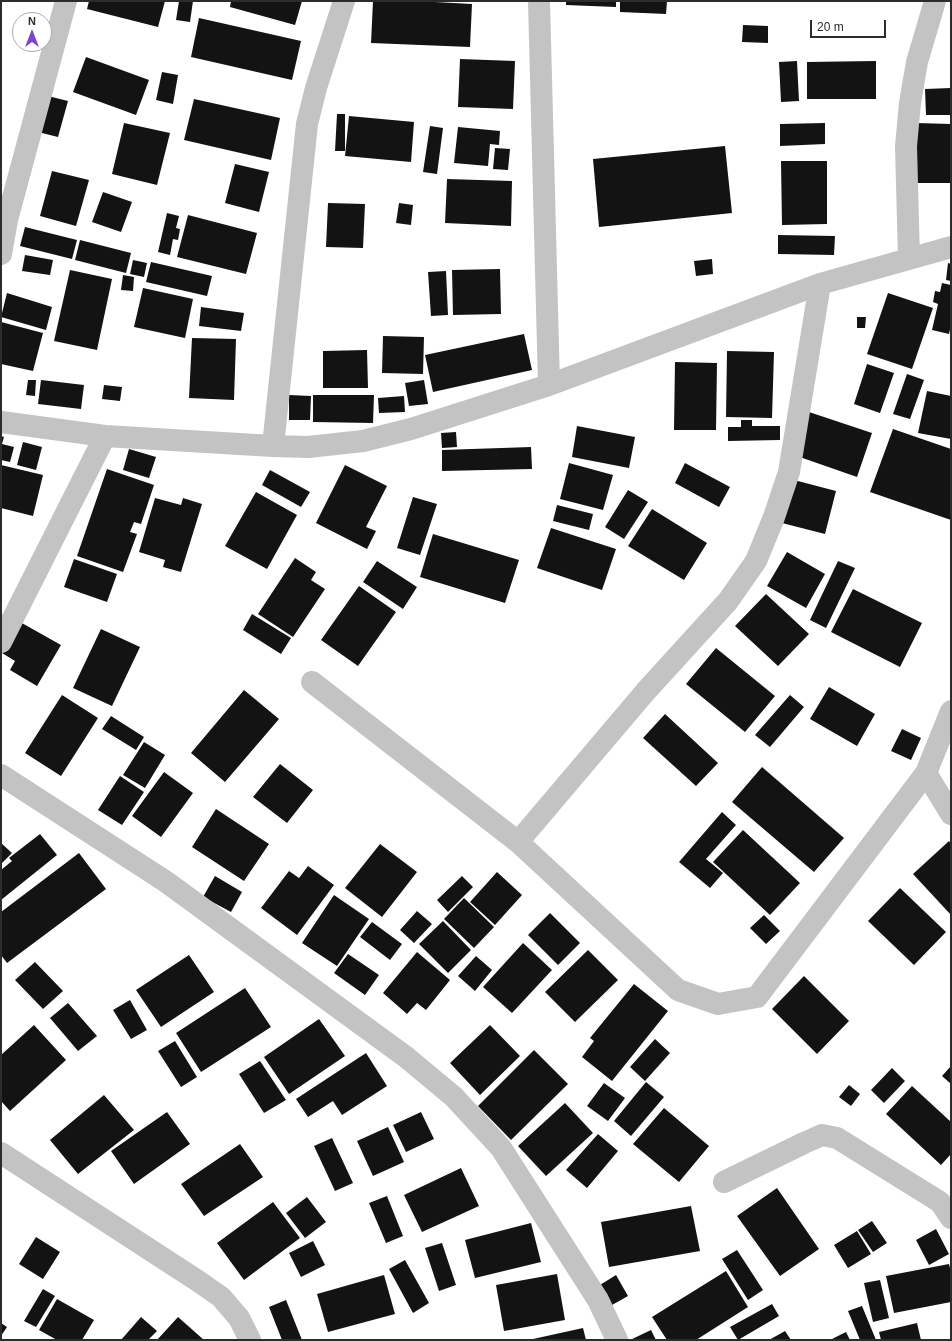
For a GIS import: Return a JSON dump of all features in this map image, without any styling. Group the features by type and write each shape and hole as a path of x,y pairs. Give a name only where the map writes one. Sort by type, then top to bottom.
{"street":[{"path":"1,254 4,219 66,1"},
{"path":"273,446 307,124 316,88 344,1"},
{"path":"539,1 549,385"},
{"path":"909,259 906,146 910,103 917,62 935,1"},
{"path":"1,422 105,436 273,446 308,447 363,441 411,429 549,385 820,284 951,248"},
{"path":"518,842 646,691 728,601 756,561 774,517 789,472 820,284"},
{"path":"1,642 105,436"},
{"path":"312,682 518,842 678,990 718,1004 757,998 926,773 951,711"},
{"path":"926,773 951,814"},
{"path":"1,775 165,881 406,1056 454,1097 501,1148 598,1300 617,1340"},
{"path":"724,1182 822,1135 837,1138 947,1204"},
{"path":"1,1153 198,1280 220,1297 239,1318 250,1340"}],"building":[{"path":"89,1 165,1 158,27 87,9"},
{"path":"179,1 193,1 190,22 176,20"},
{"path":"231,1 302,1 295,25 230,7"},
{"path":"373,1 416,1 472,4 470,47 371,43"},
{"path":"566,1 616,1 616,7 566,5"},
{"path":"620,1 667,1 666,14 620,12"},
{"path":"199,18 301,41 292,80 191,57"},
{"path":"743,25 768,26 768,43 742,42"},
{"path":"86,57 149,80 136,115 73,92"},
{"path":"460,59 515,61 513,109 458,107"},
{"path":"797,61 799,101 781,102 779,62"},
{"path":"876,61 876,99 807,99 807,62"},
{"path":"162,72 178,75 173,104 156,100"},
{"path":"951,88 951,115 926,115 925,89"},
{"path":"48,96 68,101 58,137 38,132"},
{"path":"194,99 280,118 271,160 184,140"},
{"path":"337,114 345,114 345,151 335,151"},
{"path":"349,116 414,122 411,162 345,156"},
{"path":"124,123 170,133 157,185 112,174"},
{"path":"825,123 825,144 780,146 780,124"},
{"path":"916,123 951,124 951,183 915,183"},
{"path":"430,126 443,128 437,174 423,172"},
{"path":"458,127 500,131 499,145 490,144 488,166 454,163"},
{"path":"725,146 732,213 599,227 593,159"},
{"path":"495,148 510,149 508,170 493,169"},
{"path":"781,161 827,161 827,224 782,225"},
{"path":"235,164 269,172 259,212 225,203"},
{"path":"52,171 89,180 76,226 40,216"},
{"path":"447,179 512,181 511,226 445,223"},
{"path":"103,192 132,202 121,232 92,222"},
{"path":"328,203 365,204 363,248 326,247"},
{"path":"399,203 413,205 411,225 396,223"},
{"path":"167,213 179,216 176,228 180,229 178,240 173,239 170,255 158,252"},
{"path":"188,215 257,233 246,274 177,257"},
{"path":"25,227 77,240 72,259 20,246"},
{"path":"778,235 835,236 834,255 778,254"},
{"path":"80,240 131,253 126,273 75,260"},
{"path":"25,255 53,260 50,275 22,271"},
{"path":"712,259 713,274 696,276 694,261"},
{"path":"133,260 147,263 144,277 130,274"},
{"path":"151,262 212,276 207,296 146,282"},
{"path":"948,263 951,264 951,281 946,280"},
{"path":"500,269 501,314 453,315 452,270"},
{"path":"70,270 112,279 97,350 54,341"},
{"path":"446,271 448,315 431,316 428,272"},
{"path":"123,275 134,277 133,291 121,290"},
{"path":"942,283 951,285 951,325 949,334 932,330 938,304 933,302 935,291 940,292"},
{"path":"143,288 193,299 185,338 134,327"},
{"path":"7,293 52,307 46,330 1,317"},
{"path":"888,293 933,308 912,369 867,354"},
{"path":"201,307 244,313 241,331 199,326"},
{"path":"857,317 866,317 865,328 857,328"},
{"path":"1,322 43,333 33,371 1,364"},
{"path":"524,334 532,370 433,392 425,355"},
{"path":"383,336 424,337 423,374 382,373"},
{"path":"192,338 236,339 234,400 189,398"},
{"path":"367,350 368,388 323,388 323,351"},
{"path":"727,351 774,352 772,418 726,417"},
{"path":"675,362 717,363 716,430 674,430"},
{"path":"867,364 894,373 880,413 854,404"},
{"path":"907,374 924,380 910,419 893,414"},
{"path":"28,380 36,380 35,396 26,395"},
{"path":"41,380 84,385 81,409 38,404"},
{"path":"424,380 428,404 409,406 405,383"},
{"path":"104,385 122,387 120,401 102,399"},
{"path":"927,391 951,396 951,439 918,433"},
{"path":"289,395 311,396 310,420 289,420"},
{"path":"313,395 374,395 373,423 313,422"},
{"path":"404,396 405,412 379,413 378,398"},
{"path":"809,412 872,433 857,477 794,455"},
{"path":"741,420 752,420 752,426 780,426 780,440 728,441 728,427 741,427"},
{"path":"577,426 635,437 629,468 572,457"},
{"path":"893,429 951,449 951,520 870,492"},
{"path":"456,432 457,447 442,448 441,433"},
{"path":"1,436 4,437 2,444 14,447 10,462 1,460"},
{"path":"23,442 42,447 36,470 17,465"},
{"path":"531,447 532,469 442,471 442,450"},
{"path":"129,449 156,457 149,478 123,470"},
{"path":"569,463 613,475 603,510 560,499"},
{"path":"685,463 730,487 719,507 675,483"},
{"path":"1,465 43,475 33,516 1,508"},
{"path":"345,465 387,486 366,527 376,531 367,549 316,523"},
{"path":"107,469 154,485 141,524 134,522 130,532 137,534 123,572 77,556"},
{"path":"270,470 310,492 301,507 262,485"},
{"path":"794,480 836,491 825,534 782,523"},
{"path":"628,490 648,502 624,539 605,527"},
{"path":"256,492 297,515 267,569 225,546"},
{"path":"413,497 437,504 420,555 397,548"},
{"path":"155,498 181,505 183,498 202,504 181,572 163,567 165,560 139,552"},
{"path":"557,505 593,514 589,530 553,521"},
{"path":"652,509 707,543 684,580 628,546"},
{"path":"551,528 616,549 602,590 537,568"},
{"path":"433,534 519,560 505,603 420,577"},
{"path":"787,552 825,574 806,608 767,586"},
{"path":"295,558 316,572 311,580 325,589 293,637 258,614"},
{"path":"74,559 117,574 107,602 64,587"},
{"path":"377,561 417,587 403,609 363,582"},
{"path":"838,561 855,568 826,628 810,620"},
{"path":"359,586 396,612 358,666 321,640"},
{"path":"853,589 922,623 900,667 831,632"},
{"path":"766,594 809,634 778,666 735,626"},
{"path":"252,614 291,638 281,654 243,630"},
{"path":"20,622 61,645 37,686 10,670 15,661 2,653"},
{"path":"101,629 140,647 112,706 73,688"},
{"path":"716,648 775,696 745,732 686,684"},
{"path":"829,687 875,714 857,746 810,719"},
{"path":"244,690 279,719 225,782 191,753"},
{"path":"62,695 98,718 61,776 25,753"},
{"path":"790,695 804,707 770,747 755,735"},
{"path":"665,714 718,763 696,786 643,738"},
{"path":"111,716 144,737 136,750 102,729"},
{"path":"902,729 921,738 911,760 891,751"},
{"path":"144,742 165,755 145,788 123,775"},
{"path":"280,764 313,790 287,823 253,797"},
{"path":"762,767 844,838 814,872 732,802"},
{"path":"164,772 193,793 161,837 132,816"},
{"path":"120,776 144,792 122,825 98,810"},
{"path":"216,809 269,844 244,881 192,847"},
{"path":"722,812 736,825 706,859 723,873 710,888 679,862"},
{"path":"743,830 800,883 770,915 713,862"},
{"path":"40,834 57,855 1,900 1,870 12,861 9,858"},
{"path":"949,841 951,844 951,915 913,874"},
{"path":"1,843 12,853 1,864"},
{"path":"380,844 417,872 382,917 345,888"},
{"path":"79,853 106,889 7,963 1,955 1,912"},
{"path":"308,866 334,885 297,935 261,908 289,871 299,878"},
{"path":"497,872 522,895 495,925 470,902"},
{"path":"215,876 242,892 231,912 203,897"},
{"path":"462,876 473,887 448,912 437,900"},
{"path":"900,888 946,932 914,965 868,921"},
{"path":"334,895 369,919 337,966 302,943"},
{"path":"464,898 494,927 474,948 444,919"},
{"path":"417,911 432,924 414,943 400,930"},
{"path":"550,913 580,943 558,965 528,935"},
{"path":"764,915 780,931 766,944 750,928"},
{"path":"443,921 471,950 448,973 419,944"},
{"path":"372,922 402,944 390,960 360,937"},
{"path":"523,943 552,970 512,1013 483,987"},
{"path":"588,950 618,980 575,1022 545,992"},
{"path":"417,952 450,980 426,1010 417,1003 407,1014 383,993"},
{"path":"348,954 379,975 365,995 334,973"},
{"path":"189,955 214,992 161,1027 136,990"},
{"path":"476,956 492,970 475,991 458,976"},
{"path":"35,962 63,991 43,1009 15,980"},
{"path":"804,976 849,1021 817,1054 772,1009"},
{"path":"634,984 668,1011 612,1081 582,1057 594,1041 590,1038"},
{"path":"245,988 271,1027 201,1072 176,1033"},
{"path":"130,1000 147,1030 131,1039 113,1010"},
{"path":"68,1003 97,1036 78,1051 50,1018"},
{"path":"319,1019 345,1056 289,1094 264,1057"},
{"path":"34,1025 66,1060 10,1111 1,1101 1,1055"},
{"path":"490,1025 520,1056 480,1095 450,1063"},
{"path":"655,1039 670,1053 645,1081 630,1067"},
{"path":"175,1041 197,1077 181,1087 158,1051"},
{"path":"534,1050 568,1084 511,1140 478,1106"},
{"path":"366,1053 387,1086 342,1115 333,1101 308,1117 296,1099"},
{"path":"260,1061 286,1100 264,1113 239,1074"},
{"path":"951,1066 951,1084 942,1076"},
{"path":"892,1068 905,1081 884,1103 871,1090"},
{"path":"646,1082 664,1097 631,1136 614,1121"},
{"path":"604,1083 625,1098 608,1121 587,1106"},
{"path":"849,1085 860,1094 851,1106 839,1097"},
{"path":"912,1086 951,1122 951,1154 941,1165 886,1114"},
{"path":"104,1095 134,1130 78,1174 50,1140"},
{"path":"565,1103 593,1133 546,1176 518,1146"},
{"path":"664,1108 709,1146 679,1182 633,1144"},
{"path":"167,1112 190,1144 134,1184 111,1151"},
{"path":"421,1112 434,1139 406,1152 393,1125"},
{"path":"388,1127 404,1162 373,1176 357,1141"},
{"path":"598,1134 618,1151 587,1188 566,1170"},
{"path":"332,1138 353,1183 335,1191 314,1146"},
{"path":"240,1144 263,1177 204,1216 181,1184"},
{"path":"461,1168 479,1206 422,1232 404,1195"},
{"path":"777,1188 819,1249 780,1276 737,1216"},
{"path":"387,1196 403,1236 386,1243 369,1203"},
{"path":"307,1197 326,1222 305,1238 286,1213"},
{"path":"273,1202 300,1238 244,1280 217,1243"},
{"path":"691,1206 700,1251 609,1267 601,1222"},
{"path":"872,1221 887,1243 873,1252 858,1230"},
{"path":"531,1223 541,1262 475,1278 465,1240"},
{"path":"936,1229 949,1254 929,1265 916,1240"},
{"path":"857,1231 871,1254 848,1268 834,1245"},
{"path":"36,1237 60,1252 43,1279 19,1264"},
{"path":"313,1241 325,1265 301,1277 289,1253"},
{"path":"442,1243 456,1285 439,1291 425,1248"},
{"path":"737,1250 763,1290 748,1300 722,1259"},
{"path":"405,1260 429,1303 413,1313 389,1269"},
{"path":"949,1264 951,1272 951,1302 894,1313 886,1276"},
{"path":"726,1271 748,1307 696,1340 667,1340 652,1317"},
{"path":"557,1274 565,1320 504,1331 496,1285"},
{"path":"384,1275 395,1314 328,1332 317,1294"},
{"path":"616,1275 628,1296 612,1305 600,1285"},
{"path":"880,1280 889,1318 873,1322 864,1283"},
{"path":"43,1289 55,1296 36,1327 24,1321"},
{"path":"57,1299 94,1320 82,1340 57,1340 39,1330"},
{"path":"286,1300 302,1340 282,1340 269,1307"},
{"path":"772,1304 779,1316 738,1340 730,1327"},
{"path":"862,1306 876,1340 860,1340 848,1311"},
{"path":"141,1317 157,1331 148,1340 121,1340"},
{"path":"178,1317 204,1340 157,1340"},
{"path":"1,1323 7,1327 1,1336"},
{"path":"917,1323 921,1340 881,1340 879,1332"},
{"path":"583,1328 586,1340 533,1340 533,1339"},
{"path":"651,1330 656,1340 630,1340"},
{"path":"785,1331 791,1340 769,1340"},
{"path":"846,1332 850,1340 830,1340"}]}
